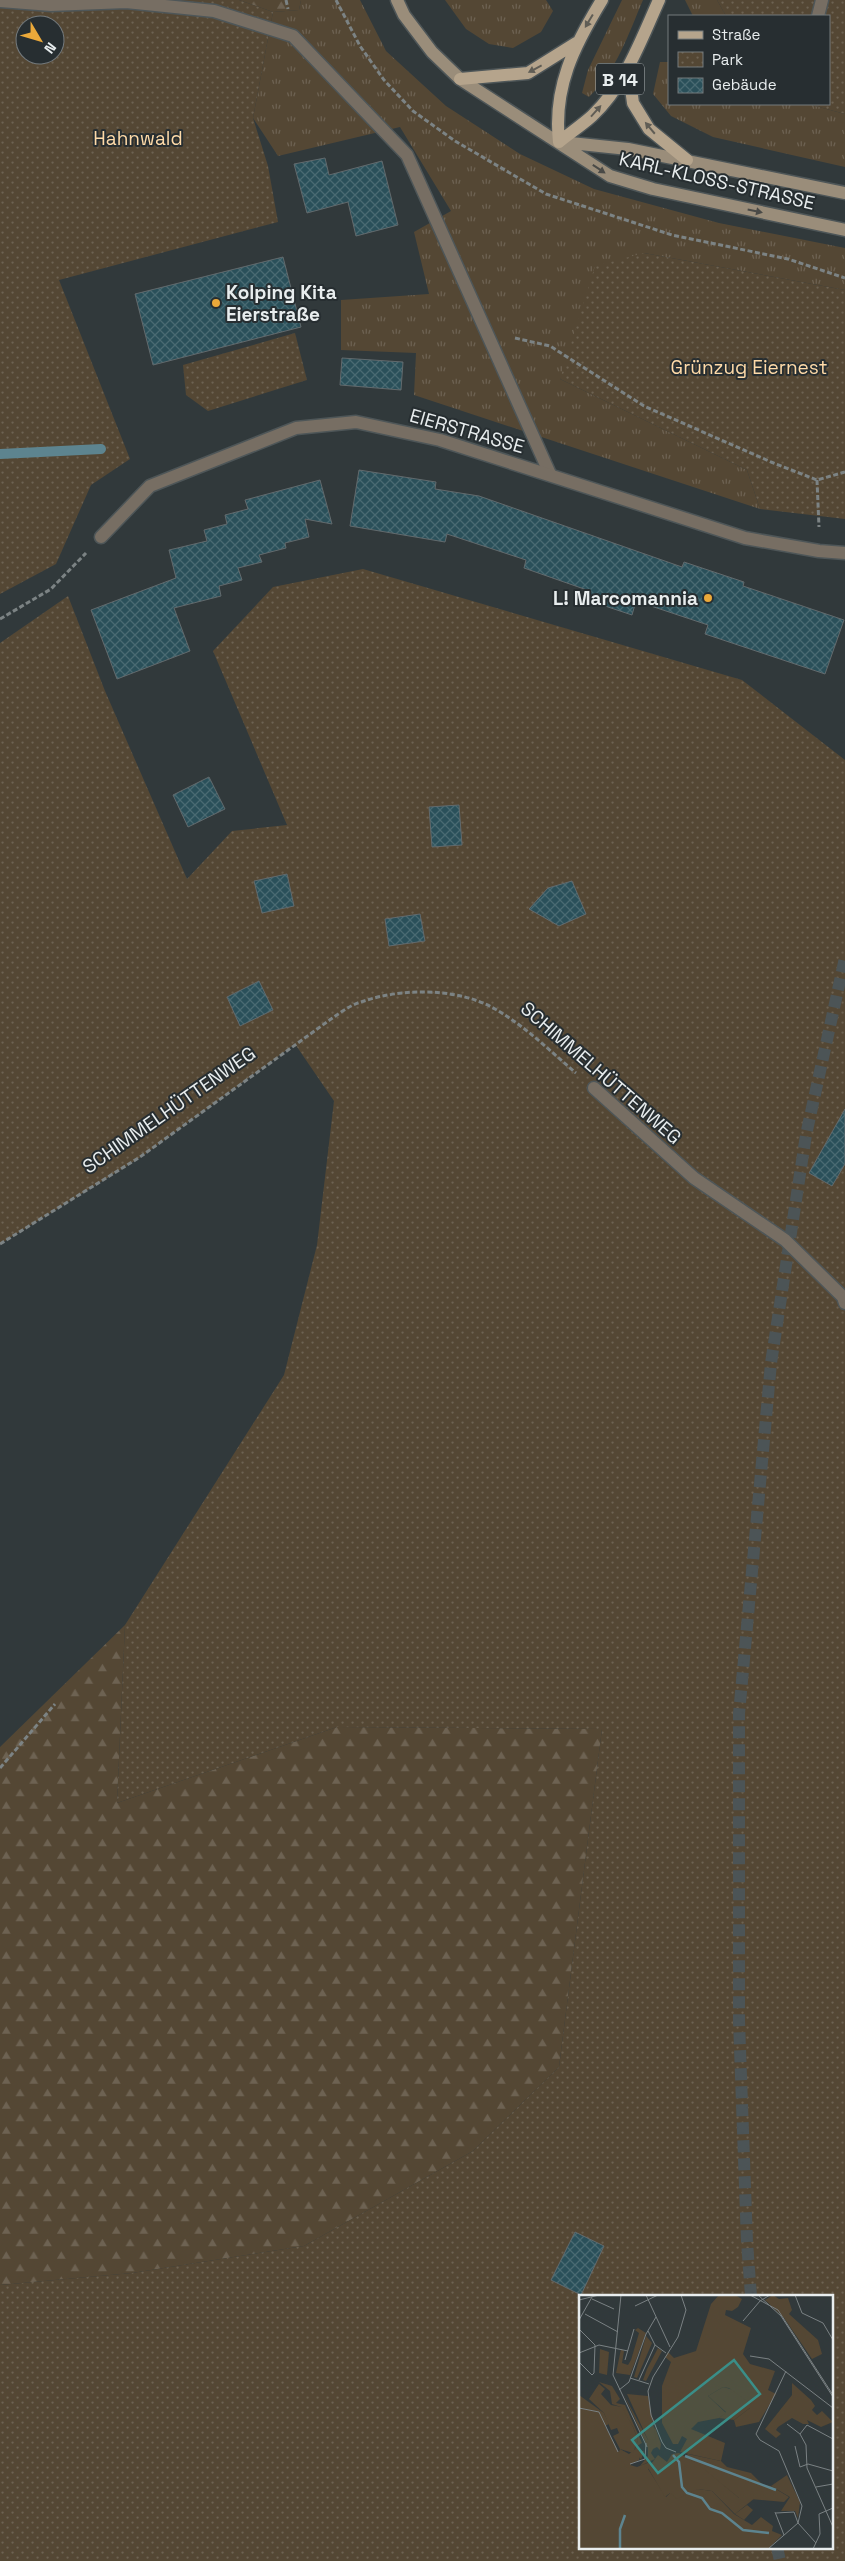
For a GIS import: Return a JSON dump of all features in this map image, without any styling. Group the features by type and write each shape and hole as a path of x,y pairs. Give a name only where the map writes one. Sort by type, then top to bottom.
{"main road":[{"name":"KARL-KLOSS-STRASSE","path":"397,0 404,15 432,52 460,79 610,176 653,189 845,230"},
{"name":"B 14","path":"559,142 557,128 561,86 576,43 602,0"},
{"name":"B 14","path":"559,142 593,115 628,67 659,0"},
{"name":"B 14","path":"460,79 528,73 576,43"},
{"name":"B 14","path":"628,67 633,103 649,129 687,160"},
{"name":"KARL-KLOSS-STRASSE","path":"559,142 628,149 845,193"}],"street":[{"path":"818,15 822,0"},
{"path":"0,1 51,5 126,2 214,11 293,36 407,155 550,474"},
{"name":"EIERSTRASSE","path":"101,537 150,486 296,428 356,422 440,440 745,538 820,551 845,552"},
{"name":"SCHIMMELHÜTTENWEG","path":"594,1088 694,1178 785,1240 843,1297 845,1302"}],"path":[{"path":"487,333 550,346 644,406 817,480 845,472"},
{"path":"817,480 820,551"},
{"path":"0,619 51,589 101,537"},
{"name":"SCHIMMELHÜTTENWEG","path":"0,1244 140,1157 331,1019 359,1002 378,997 416,992 444,993 493,1007 513,1020 594,1088"},
{"path":"0,1768 55,1704"}],"green space":[{"name":"Hahnwald","path":"0,0 239,0 273,12 253,118 268,166 278,222 59,280 130,459 91,485 56,564 0,594"},
{"path":"239,0 301,0 299,10 273,12"},
{"path":"301,0 360,0 386,51 446,106 520,154 594,189 719,223 845,248 845,290 644,253 560,379 747,470 760,509 414,395 416,353 341,350 341,300 429,294 414,232 451,211 400,127 278,156 253,118 273,12 299,10"},
{"path":"445,0 546,0 553,11 541,32 513,48 489,44 466,29"},
{"path":"622,0 643,0 627,39 614,64 599,87 589,97 582,93 588,70"},
{"path":"685,0 717,0 725,15 692,15"},
{"path":"717,0 845,0 845,114 812,105 830,105 830,15 725,15"},
{"path":"660,62 668,62 668,105 812,105 845,114 845,167 713,137 671,116 653,94"},
{"name":"Grünzug Eiernest","path":"644,253 845,290 845,519 760,509 747,470 560,379 595,266"},
{"path":"295,333 307,380 208,411 186,395 183,365"},
{"path":"363,569 742,680 845,760 845,2561 0,2561 0,2285 132,2273 304,2246 473,2151 559,2067 602,1729 337,1727 117,1803 125,1625 284,1375 317,1245 334,1101 295,1044 141,1157 0,1244 0,643 68,596 105,691 187,879 232,831 287,825 213,651 273,587"},
{"path":"125,1625 117,1803 337,1727 602,1729 559,2067 473,2151 304,2246 132,2273 0,2285 0,1747"}],"building":[{"path":"325,158 329,175 382,161 398,225 356,236 348,202 307,213 294,164"},
{"name":"Kolping Kita Eierstraße","path":"283,257 301,327 153,365 135,294"},
{"path":"342,358 403,362 401,390 340,385"},
{"path":"359,470 436,482 435,489 479,496 682,567 684,562 744,582 743,586 844,620 825,674 705,634 708,625 636,601 632,615 584,599 587,590 524,568 526,560 447,534 445,542 350,526"},
{"path":"320,480 332,524 305,519 309,537 285,543 286,548 259,555 262,562 238,568 242,580 219,586 221,596 174,608 190,651 117,679 91,610 176,578 169,550 207,541 204,530 227,524 225,515 248,509 245,500"},
{"path":"209,777 225,809 188,827 173,795"},
{"path":"459,805 462,845 432,847 429,807"},
{"path":"287,874 294,906 262,913 254,881"},
{"path":"572,881 586,914 559,926 529,909 548,888"},
{"path":"420,914 425,941 389,946 385,919"},
{"path":"259,981 273,1010 240,1026 227,997"},
{"path":"845,1109 845,1164 832,1186 809,1173"},
{"path":"575,2232 604,2246 581,2295 551,2280"}],"waterway":[{"path":"0,454 101,449"}],"tunnel":[{"path":"751,2295 747,2242 739,2021 739,1714 771,1363 806,1135 845,958"},
{"path":"777,2548 780,2561"}],"place":[{"name":"Kolping Kita Eierstraße","path":"216,303"},
{"name":"L! Marcomannia","path":"708,598"}]}
